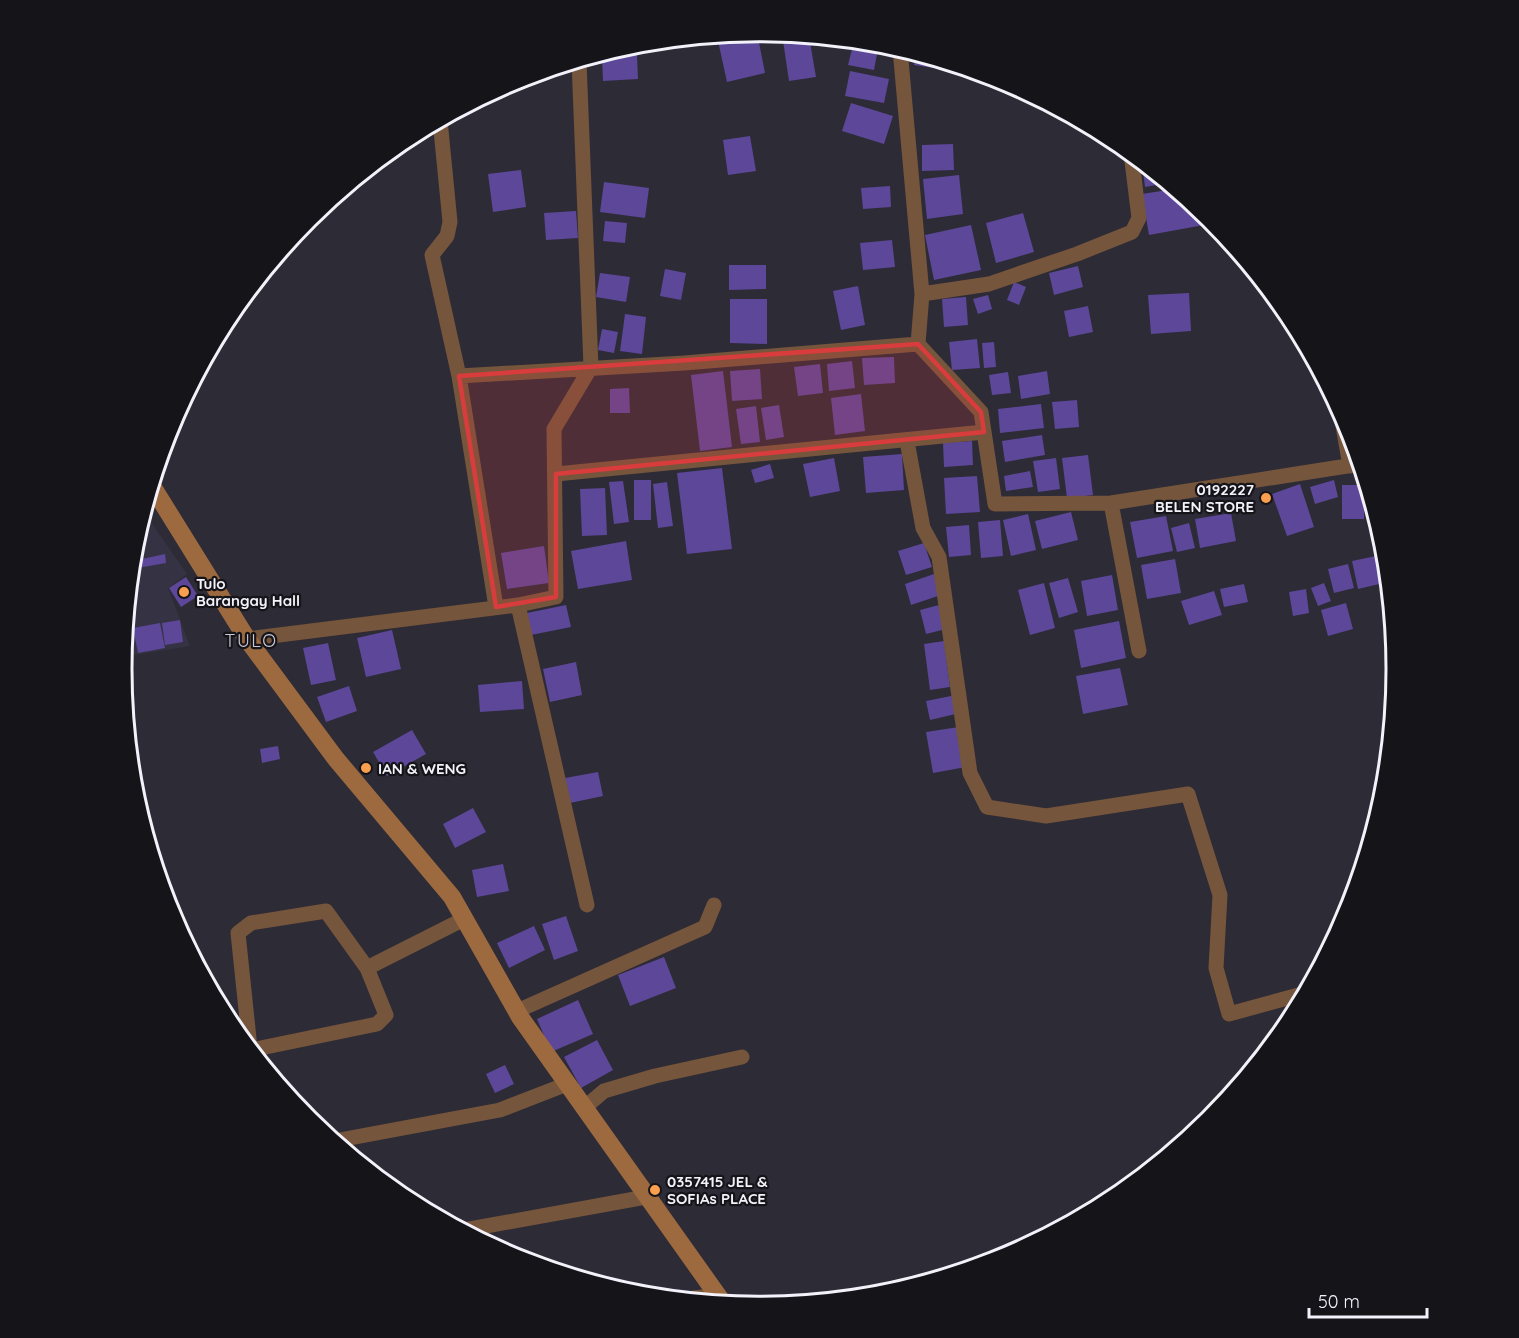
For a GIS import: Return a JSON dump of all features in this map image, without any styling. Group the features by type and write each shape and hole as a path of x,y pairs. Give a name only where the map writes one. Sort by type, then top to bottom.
{"street":[{"path":"901,58 922,294 918,344 981,412 995,504 1111,502 1352,465"},
{"path":"247,639 518,605 556,597 554,429 591,367 579,68"},
{"path":"441,129 450,222 447,236 432,255 459,376 496,607"},
{"path":"922,294 988,284 1077,254 1132,232 1139,218 1133,166"},
{"path":"459,376 684,363 918,344"},
{"path":"556,474 984,432"},
{"path":"907,441 923,528 939,557 970,773 987,807 1046,816 1188,794 1220,895 1216,968 1229,1014 1293,996"},
{"path":"158,495 247,639 336,759 452,897 517,1011 717,1295"},
{"path":"1111,502 1139,651"},
{"path":"518,605 587,905"},
{"path":"517,1011 705,927 714,905"},
{"path":"249,1033 238,933 251,923 326,910 368,968 386,1015 377,1024 259,1047"},
{"path":"368,968 464,919"},
{"path":"584,1108 604,1091 655,1076 741,1057"},
{"path":"345,1139 500,1110 567,1084"},
{"path":"476,1228 646,1197"}],"highlighted area":[{"path":"918,344 981,412 984,432 556,474 556,597 496,607 459,376"}],"shaded area":[{"path":"151,522 187,574 168,588 190,646 133,655 138,587"}],"building":[{"path":"759,42 765,73 727,82 718,43"},
{"path":"783,43 810,44 816,77 789,81"},
{"path":"852,49 877,54 874,70 848,65"},
{"path":"637,55 638,79 603,81 602,62"},
{"path":"915,61 941,69 941,69 914,65"},
{"path":"850,71 889,79 884,103 845,96"},
{"path":"851,103 893,116 884,144 842,131"},
{"path":"750,136 756,171 728,175 723,140"},
{"path":"953,144 954,170 922,171 922,145"},
{"path":"521,170 526,207 493,212 488,174"},
{"path":"1143,174 1157,185 1145,187"},
{"path":"959,175 963,214 927,219 923,179"},
{"path":"604,182 649,188 645,218 600,212"},
{"path":"890,186 891,207 863,209 861,188"},
{"path":"1164,191 1202,225 1149,235 1142,194"},
{"path":"576,211 578,238 546,240 544,213"},
{"path":"1023,213 1034,252 996,263 986,223"},
{"path":"605,221 627,223 625,243 603,241"},
{"path":"971,225 981,270 934,280 925,235"},
{"path":"892,240 895,267 863,270 860,243"},
{"path":"729,265 766,265 766,289 729,290"},
{"path":"1078,266 1083,287 1054,295 1049,273"},
{"path":"665,269 686,273 681,300 660,296"},
{"path":"600,273 630,277 626,302 596,297"},
{"path":"1014,282 1026,287 1019,305 1007,300"},
{"path":"858,286 865,325 841,330 833,291"},
{"path":"1189,293 1191,331 1151,334 1148,295"},
{"path":"988,295 992,309 978,314 973,299"},
{"path":"966,297 968,325 944,327 942,299"},
{"path":"730,299 767,299 767,344 730,343"},
{"path":"1088,306 1093,332 1069,337 1064,311"},
{"path":"625,314 646,317 642,354 620,351"},
{"path":"602,329 618,332 614,353 598,350"},
{"path":"977,339 980,368 952,370 949,342"},
{"path":"994,342 996,367 984,368 982,343"},
{"path":"894,357 895,383 864,385 862,358"},
{"path":"852,361 855,388 829,391 827,364"},
{"path":"820,364 823,393 798,396 794,367"},
{"path":"760,369 762,399 732,401 730,371"},
{"path":"723,371 732,447 700,451 691,375"},
{"path":"1047,371 1050,394 1021,399 1018,376"},
{"path":"1008,372 1011,393 992,395 989,375"},
{"path":"629,388 630,413 610,413 610,389"},
{"path":"861,394 865,431 835,435 831,398"},
{"path":"1077,400 1079,427 1055,429 1052,402"},
{"path":"1041,404 1044,428 1000,433 998,409"},
{"path":"779,405 784,437 766,440 761,408"},
{"path":"756,406 760,442 741,444 736,409"},
{"path":"1042,435 1045,455 1005,462 1002,441"},
{"path":"972,441 973,465 944,467 943,443"},
{"path":"902,454 904,490 866,493 863,457"},
{"path":"1088,455 1093,495 1067,498 1062,458"},
{"path":"834,458 840,491 810,497 803,464"},
{"path":"1056,458 1060,489 1038,492 1033,461"},
{"path":"770,464 774,478 755,483 751,470"},
{"path":"722,468 732,549 687,554 677,473"},
{"path":"1030,471 1033,487 1006,491 1004,476"},
{"path":"977,476 980,512 946,514 944,478"},
{"path":"634,480 651,480 651,520 634,520"},
{"path":"1334,480 1338,497 1315,504 1310,487"},
{"path":"623,481 629,522 614,524 609,482"},
{"path":"667,482 673,526 658,528 653,484"},
{"path":"1300,484 1314,527 1287,536 1272,494"},
{"path":"1342,485 1358,485 1364,504 1364,519 1342,519"},
{"path":"605,488 607,535 582,536 580,489"},
{"path":"1071,512 1078,540 1042,549 1035,521"},
{"path":"1231,513 1236,541 1200,548 1195,519"},
{"path":"1028,514 1036,550 1011,556 1003,520"},
{"path":"1166,516 1173,551 1137,558 1130,522"},
{"path":"1000,520 1003,556 981,558 978,522"},
{"path":"1189,523 1195,548 1177,552 1171,528"},
{"path":"969,525 971,555 949,557 946,527"},
{"path":"626,541 632,580 578,589 571,551"},
{"path":"924,543 932,567 906,575 898,551"},
{"path":"544,546 549,583 507,589 501,553"},
{"path":"165,554 166,563 141,567 143,559"},
{"path":"1376,556 1380,584 1358,589 1352,561"},
{"path":"1175,559 1181,593 1147,599 1141,565"},
{"path":"1348,564 1354,588 1334,593 1328,569"},
{"path":"934,574 941,595 911,605 905,584"},
{"path":"1112,575 1118,610 1087,616 1081,581"},
{"name":"Tulo Barangay Hall","path":"186,577 198,596 181,607 169,588"},
{"path":"1068,578 1078,612 1059,618 1049,583"},
{"path":"1044,583 1055,628 1030,635 1018,590"},
{"path":"1324,583 1331,601 1318,606 1311,588"},
{"path":"1244,584 1248,602 1224,607 1220,589"},
{"path":"1306,589 1309,613 1293,616 1289,592"},
{"path":"1214,591 1222,615 1189,625 1181,601"},
{"path":"1346,603 1353,629 1328,636 1321,610"},
{"path":"566,605 571,627 531,635 527,613"},
{"path":"939,605 946,629 926,634 920,610"},
{"path":"180,620 183,642 165,645 162,623"},
{"path":"1119,621 1126,658 1081,668 1074,630"},
{"path":"160,623 165,648 138,653 134,628"},
{"path":"392,630 401,669 366,677 357,638"},
{"path":"944,641 950,687 930,690 924,644"},
{"path":"328,643 336,680 311,685 303,648"},
{"path":"576,662 582,695 550,702 543,669"},
{"path":"1120,668 1128,705 1083,714 1076,676"},
{"path":"522,681 524,709 480,712 478,685"},
{"path":"349,686 357,711 326,722 317,697"},
{"path":"956,695 960,713 930,720 926,701"},
{"path":"959,727 966,767 933,773 926,732"},
{"path":"412,730 426,754 387,776 373,752"},
{"path":"278,746 280,759 262,763 260,749"},
{"path":"598,772 603,796 570,803 565,778"},
{"path":"473,808 486,832 455,848 443,824"},
{"path":"503,864 509,891 477,897 472,870"},
{"path":"566,916 578,951 554,960 542,924"},
{"path":"534,926 545,950 509,968 497,943"},
{"path":"664,957 676,988 630,1006 618,975"},
{"path":"578,1000 593,1034 551,1052 537,1019"},
{"path":"597,1040 613,1070 581,1088 564,1057"},
{"path":"505,1065 514,1084 495,1093 486,1074"}],"place":[{"name":"0192227 BELEN STORE","path":"1266,498"},
{"name":"Tulo Barangay Hall","path":"184,592"},
{"name":"IAN & WENG","path":"366,768"},
{"name":"0357415 JEL & SOFIAs PLACE","path":"655,1190"}],"district":[{"name":"TULO","path":"251,640"}]}
